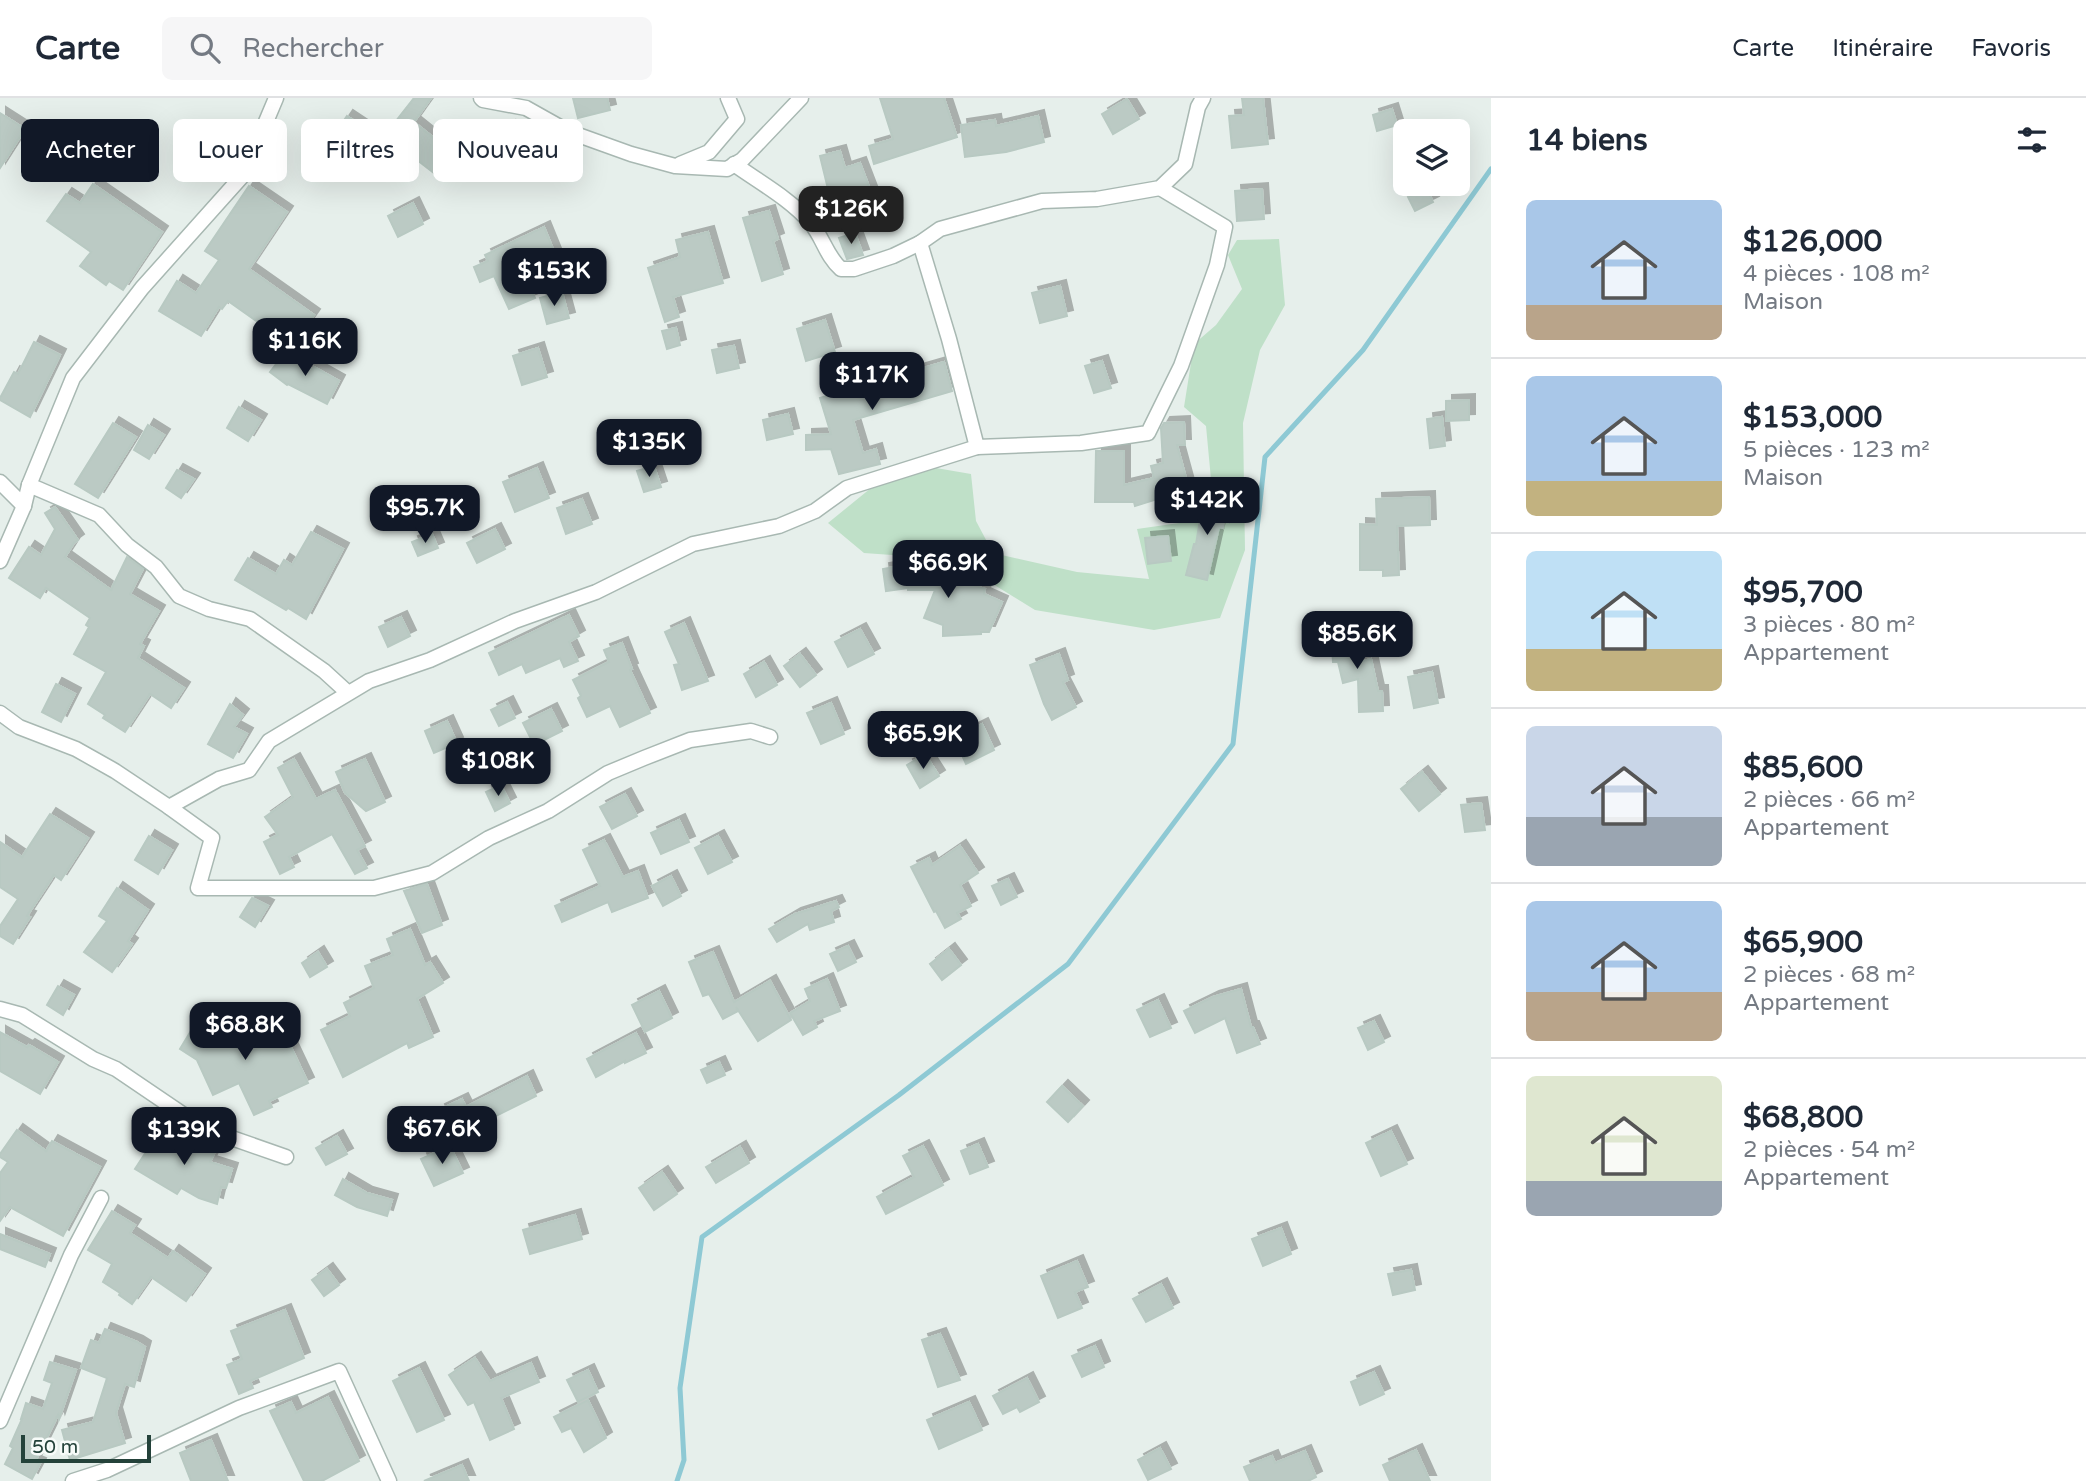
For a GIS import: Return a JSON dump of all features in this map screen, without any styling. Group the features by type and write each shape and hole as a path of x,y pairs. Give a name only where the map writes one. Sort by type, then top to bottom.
{"street":[{"path":"0,561 73,378 142,288 244,174 276,98"},
{"path":"481,98 526,108 567,131 631,154 675,166 727,169 742,160 801,98"},
{"path":"675,166 709,152 737,119 728,98"},
{"path":"734,164 803,214 814,226 831,260 841,269 854,269 894,256 940,229 1042,201 1097,199 1160,188 1185,164 1198,107 1203,98"},
{"path":"169,807 219,779 249,770 269,741 347,692 369,681 430,660 515,621 596,592 693,544 779,526 815,510 847,488 977,447 1081,443 1148,433 1181,366 1217,265 1224,227 1160,188"},
{"path":"920,243 977,447"},
{"path":"0,482 24,506"},
{"path":"29,485 99,515 127,545 156,567 179,596 209,609 250,619 324,671 347,692"},
{"path":"0,713 19,727 86,755 115,771 212,838 198,888 374,888 432,873 489,838 548,811 608,773 690,740 751,732 770,737"},
{"path":"0,1009 22,1015 93,1059 116,1069 204,1128 286,1157"},
{"path":"1,1414 71,1255 101,1198"},
{"path":"73,1481 107,1470 239,1408 339,1371 389,1481"}],"green space":[{"path":"1279,239 1285,305 1260,350 1243,423 1245,550 1220,618 1154,630 1035,610 970,570 920,557 864,553 828,523 871,488 936,468 971,474 976,521 993,553 1077,572 1149,579 1137,529 1186,522 1212,490 1206,426 1184,407 1194,344 1216,325 1242,289 1228,255 1237,240"}],"building":[{"path":"414,98 431,98 416,119 398,119"},
{"path":"573,98 607,98 610,110 578,118"},
{"path":"880,98 944,98 957,137 874,164 869,146 893,139"},
{"path":"1242,98 1263,98 1268,144 1232,148 1229,116 1244,115"},
{"path":"1127,99 1139,119 1113,134 1102,114"},
{"path":"1392,109 1395,119 1393,126 1377,131 1373,115"},
{"path":"0,113 21,126 21,135 0,168"},
{"path":"1038,116 1044,142 1006,152 965,157 961,125 995,120 996,126"},
{"path":"419,126 433,137 433,172 419,161"},
{"path":"840,151 845,168 860,163 873,197 836,211 820,156"},
{"path":"93,184 162,232 123,290 109,281 106,285 80,266 91,252 47,221 66,194 80,203"},
{"path":"249,186 287,212 249,269 314,315 292,346 228,301 222,309 219,307 201,336 159,311 177,281 196,293 219,260 205,251"},
{"path":"1262,189 1264,219 1237,221 1235,191"},
{"path":"1430,196 1433,202 1415,211 1408,197"},
{"path":"413,203 423,224 398,237 388,216"},
{"path":"769,211 778,239 773,241 783,274 762,281 743,218"},
{"path":"544,227 557,259 524,273 535,298 509,309 494,276 480,282 474,267 488,261 485,255"},
{"path":"708,232 723,283 673,297 679,317 665,322 648,268 680,257 676,240"},
{"path":"855,233 863,255 847,259 839,238"},
{"path":"1060,286 1067,316 1040,323 1032,293"},
{"path":"562,292 569,318 547,324 540,298"},
{"path":"825,320 835,352 806,361 797,329"},
{"path":"676,328 680,345 667,349 662,331"},
{"path":"34,342 60,355 30,417 0,398 14,372 18,374"},
{"path":"734,346 739,368 717,373 712,350"},
{"path":"538,348 547,377 522,385 513,356"},
{"path":"287,350 313,370 314,367 339,381 327,404 287,385 270,372"},
{"path":"1102,361 1111,388 1094,393 1085,366"},
{"path":"944,362 952,391 853,420 863,453 876,449 880,464 839,474 831,449 806,450 806,435 831,434 820,398"},
{"path":"1469,400 1469,420 1446,421 1446,401"},
{"path":"239,407 261,420 248,441 227,428"},
{"path":"788,414 793,434 767,440 763,420"},
{"path":"1442,417 1445,446 1430,448 1427,419"},
{"path":"1184,422 1185,445 1177,445 1189,489 1135,506 1134,502 1095,502 1096,451 1124,451 1124,485 1154,478 1151,466 1163,463 1161,428 1164,423"},
{"path":"113,423 136,437 98,498 75,484"},
{"path":"148,425 164,435 149,459 134,450"},
{"path":"654,466 661,487 644,492 637,471"},
{"path":"537,468 549,498 515,512 503,482"},
{"path":"177,470 194,479 181,498 166,488"},
{"path":"1204,496 1227,500 1223,528 1219,527 1207,580 1186,575 1196,544"},
{"path":"1429,497 1430,525 1397,526 1399,575 1383,576 1383,570 1360,570 1360,524 1377,525 1376,499"},
{"path":"582,499 592,524 566,534 557,508"},
{"path":"55,507 78,540 65,557 111,590 127,557 143,569 130,594 159,611 140,644 144,646 138,658 184,688 171,708 150,694 125,732 103,718 105,715 88,704 106,672 74,654 89,627 86,625 90,618 46,588 40,598 9,578 29,547 41,555 55,529 45,513"},
{"path":"495,529 505,549 477,563 467,543"},
{"path":"311,532 343,549 306,619 235,580 248,558 276,574 284,560 292,565"},
{"path":"432,534 438,548 418,556 412,542"},
{"path":"1168,536 1171,561 1148,564 1145,538"},
{"path":"899,566 939,567 939,574 985,589 984,594 1002,602 989,632 943,636 943,625 924,618 935,590 908,588 886,591 883,569"},
{"path":"569,615 579,636 569,642 578,661 564,667 560,658 526,673 522,664 499,675 489,653"},
{"path":"401,617 410,636 388,647 379,627"},
{"path":"684,623 708,681 682,690 674,665 679,664 665,632"},
{"path":"860,629 874,654 848,667 835,642"},
{"path":"1357,632 1360,662 1371,659 1378,691 1382,691 1383,711 1359,712 1358,679 1343,683 1338,662 1333,662 1331,634"},
{"path":"622,643 632,669 630,670 650,713 620,727 610,706 587,717 573,680 609,662 604,650"},
{"path":"800,654 816,675 800,687 784,666"},
{"path":"1059,654 1068,680 1063,682 1076,707 1052,720 1030,665"},
{"path":"764,662 777,685 756,697 744,674"},
{"path":"1432,672 1438,703 1414,708 1408,677"},
{"path":"56,684 75,694 61,722 42,712"},
{"path":"507,702 515,718 499,726 491,710"},
{"path":"831,703 844,734 821,744 807,713"},
{"path":"230,704 243,715 234,727 247,734 233,758 208,744"},
{"path":"551,709 562,731 534,745 523,723"},
{"path":"947,718 954,733 921,747 915,731"},
{"path":"447,721 457,743 434,753 425,731"},
{"path":"982,724 994,750 966,764 954,738"},
{"path":"925,754 939,776 920,788 907,765"},
{"path":"294,759 316,799 335,790 365,846 357,850 367,868 355,874 332,834 289,857 294,867 280,874 264,842 278,835 265,817 293,797 278,768"},
{"path":"365,759 385,802 366,811 345,793 336,772"},
{"path":"1422,772 1440,794 1419,811 1401,789"},
{"path":"501,785 510,803 495,811 486,792"},
{"path":"625,794 637,816 612,829 600,807"},
{"path":"1481,803 1485,830 1465,832 1461,805"},
{"path":"50,814 88,838 61,880 54,875 27,916 30,917 13,944 0,936 0,926 18,899 0,887 0,842 22,857"},
{"path":"679,820 689,842 661,854 651,833"},
{"path":"149,836 172,850 158,874 135,860"},
{"path":"718,836 732,862 708,874 695,848"},
{"path":"604,840 623,877 638,871 648,898 612,912 608,902 562,922 555,906 600,886 583,850"},
{"path":"960,846 978,873 960,885 971,906 957,913 961,919 945,928 911,867 929,858 932,865"},
{"path":"671,876 681,896 663,906 652,886"},
{"path":"1008,879 1017,897 1001,905 992,886"},
{"path":"427,884 442,925 422,933 404,891"},
{"path":"117,888 148,910 128,941 132,944 112,972 84,952 107,921 99,916"},
{"path":"252,898 268,906 255,927 240,917"},
{"path":"836,901 839,907 831,911 834,922 810,930 808,924 777,942 769,929 795,914"},
{"path":"410,929 425,965 430,962 443,983 417,999 433,1037 409,1048 407,1043 343,1077 321,1030 350,1016 344,1003 374,988 365,966 393,955 387,939"},
{"path":"848,946 856,962 838,971 830,954"},
{"path":"949,949 961,965 942,980 930,964"},
{"path":"318,952 327,967 310,977 302,963"},
{"path":"713,952 734,1002 770,981 791,1020 758,1041 736,1007 738,1011 723,1019 709,994 703,996 689,962"},
{"path":"827,979 840,1011 814,1021 817,1027 803,1035 790,1013 810,1001 805,989"},
{"path":"58,986 74,995 63,1015 47,1005"},
{"path":"1241,989 1251,1027 1260,1044 1237,1053 1225,1018 1195,1033 1184,1011 1213,997"},
{"path":"659,991 672,1018 645,1032 632,1005"},
{"path":"1158,1000 1171,1028 1150,1037 1137,1010"},
{"path":"203,1011 212,1029 236,1018 248,1045 282,1028 308,1083 269,1101 272,1107 254,1115 239,1083 213,1095 197,1060 180,1049"},
{"path":"1374,1021 1384,1042 1368,1050 1358,1028"},
{"path":"0,1032 58,1062 40,1094 0,1071"},
{"path":"636,1033 646,1053 596,1077 587,1059"},
{"path":"719,1062 725,1075 707,1083 701,1070"},
{"path":"527,1076 536,1096 452,1138 439,1110 462,1099 466,1107"},
{"path":"1062,1086 1083,1106 1068,1122 1047,1102"},
{"path":"162,1126 214,1154 210,1162 232,1169 226,1188 221,1187 217,1204 181,1188 177,1194 135,1169 146,1152 148,1153"},
{"path":"17,1130 46,1151 52,1141 100,1167 63,1236 10,1207 0,1221 0,1173 8,1162 0,1157 0,1154"},
{"path":"1391,1131 1407,1164 1381,1176 1366,1143"},
{"path":"337,1136 347,1154 326,1165 316,1148"},
{"path":"978,1144 988,1167 970,1174 961,1151"},
{"path":"450,1146 463,1173 434,1186 421,1159"},
{"path":"923,1146 943,1185 886,1214 877,1197 914,1177 903,1156"},
{"path":"740,1147 749,1163 716,1183 706,1167"},
{"path":"662,1172 677,1194 654,1210 639,1188"},
{"path":"343,1179 367,1193 392,1200 387,1216 357,1207 335,1195"},
{"path":"112,1211 135,1225 130,1233 168,1258 173,1251 205,1274 186,1301 151,1277 132,1304 103,1282 112,1264 88,1250"},
{"path":"575,1215 582,1239 530,1254 523,1230"},
{"path":"1281,1228 1291,1254 1263,1266 1252,1239"},
{"path":"0,1234 50,1254 45,1267 0,1249"},
{"path":"1077,1261 1088,1287 1075,1292 1082,1308 1058,1318 1041,1276"},
{"path":"327,1269 339,1285 324,1296 312,1280"},
{"path":"1411,1270 1415,1290 1393,1295 1388,1274"},
{"path":"1161,1284 1173,1308 1146,1322 1133,1299"},
{"path":"285,1310 304,1358 250,1381 253,1388 239,1394 227,1365 242,1359 231,1331"},
{"path":"105,1329 145,1347 134,1387 125,1384 116,1413 125,1443 70,1460 62,1430 93,1422 107,1378 81,1368 91,1340 99,1343"},
{"path":"940,1334 960,1380 938,1387 922,1340"},
{"path":"1095,1346 1104,1367 1082,1377 1072,1356"},
{"path":"475,1358 490,1381 531,1363 539,1382 501,1398 514,1429 490,1440 474,1402 468,1405 449,1375"},
{"path":"50,1362 76,1370 59,1419 58,1415 35,1462 40,1464 32,1479 5,1464 13,1448 10,1446 26,1403 43,1409 52,1383 44,1380"},
{"path":"419,1368 444,1420 417,1432 393,1381"},
{"path":"588,1370 598,1392 578,1402 567,1380"},
{"path":"1374,1372 1384,1394 1360,1405 1351,1382"},
{"path":"1027,1378 1039,1402 1020,1412 1017,1407 1003,1414 993,1396"},
{"path":"328,1397 359,1461 322,1481 304,1481 270,1411 291,1402 296,1413"},
{"path":"588,1400 606,1438 584,1452 571,1428 562,1432 554,1417"},
{"path":"969,1402 982,1430 939,1449 927,1420"},
{"path":"211,1440 228,1481 191,1481 180,1453"},
{"path":"1160,1448 1171,1469 1148,1480 1138,1460"},
{"path":"1416,1450 1430,1481 1390,1481 1383,1465"},
{"path":"1305,1451 1316,1477 1308,1481 1250,1481 1244,1467 1272,1456 1275,1463"},
{"path":"462,1465 469,1481 424,1481"}],"waterway":[{"path":"677,1481 684,1460 680,1388 702,1237 899,1095 1068,964 1233,744 1265,457 1363,350 1491,169"}]}
